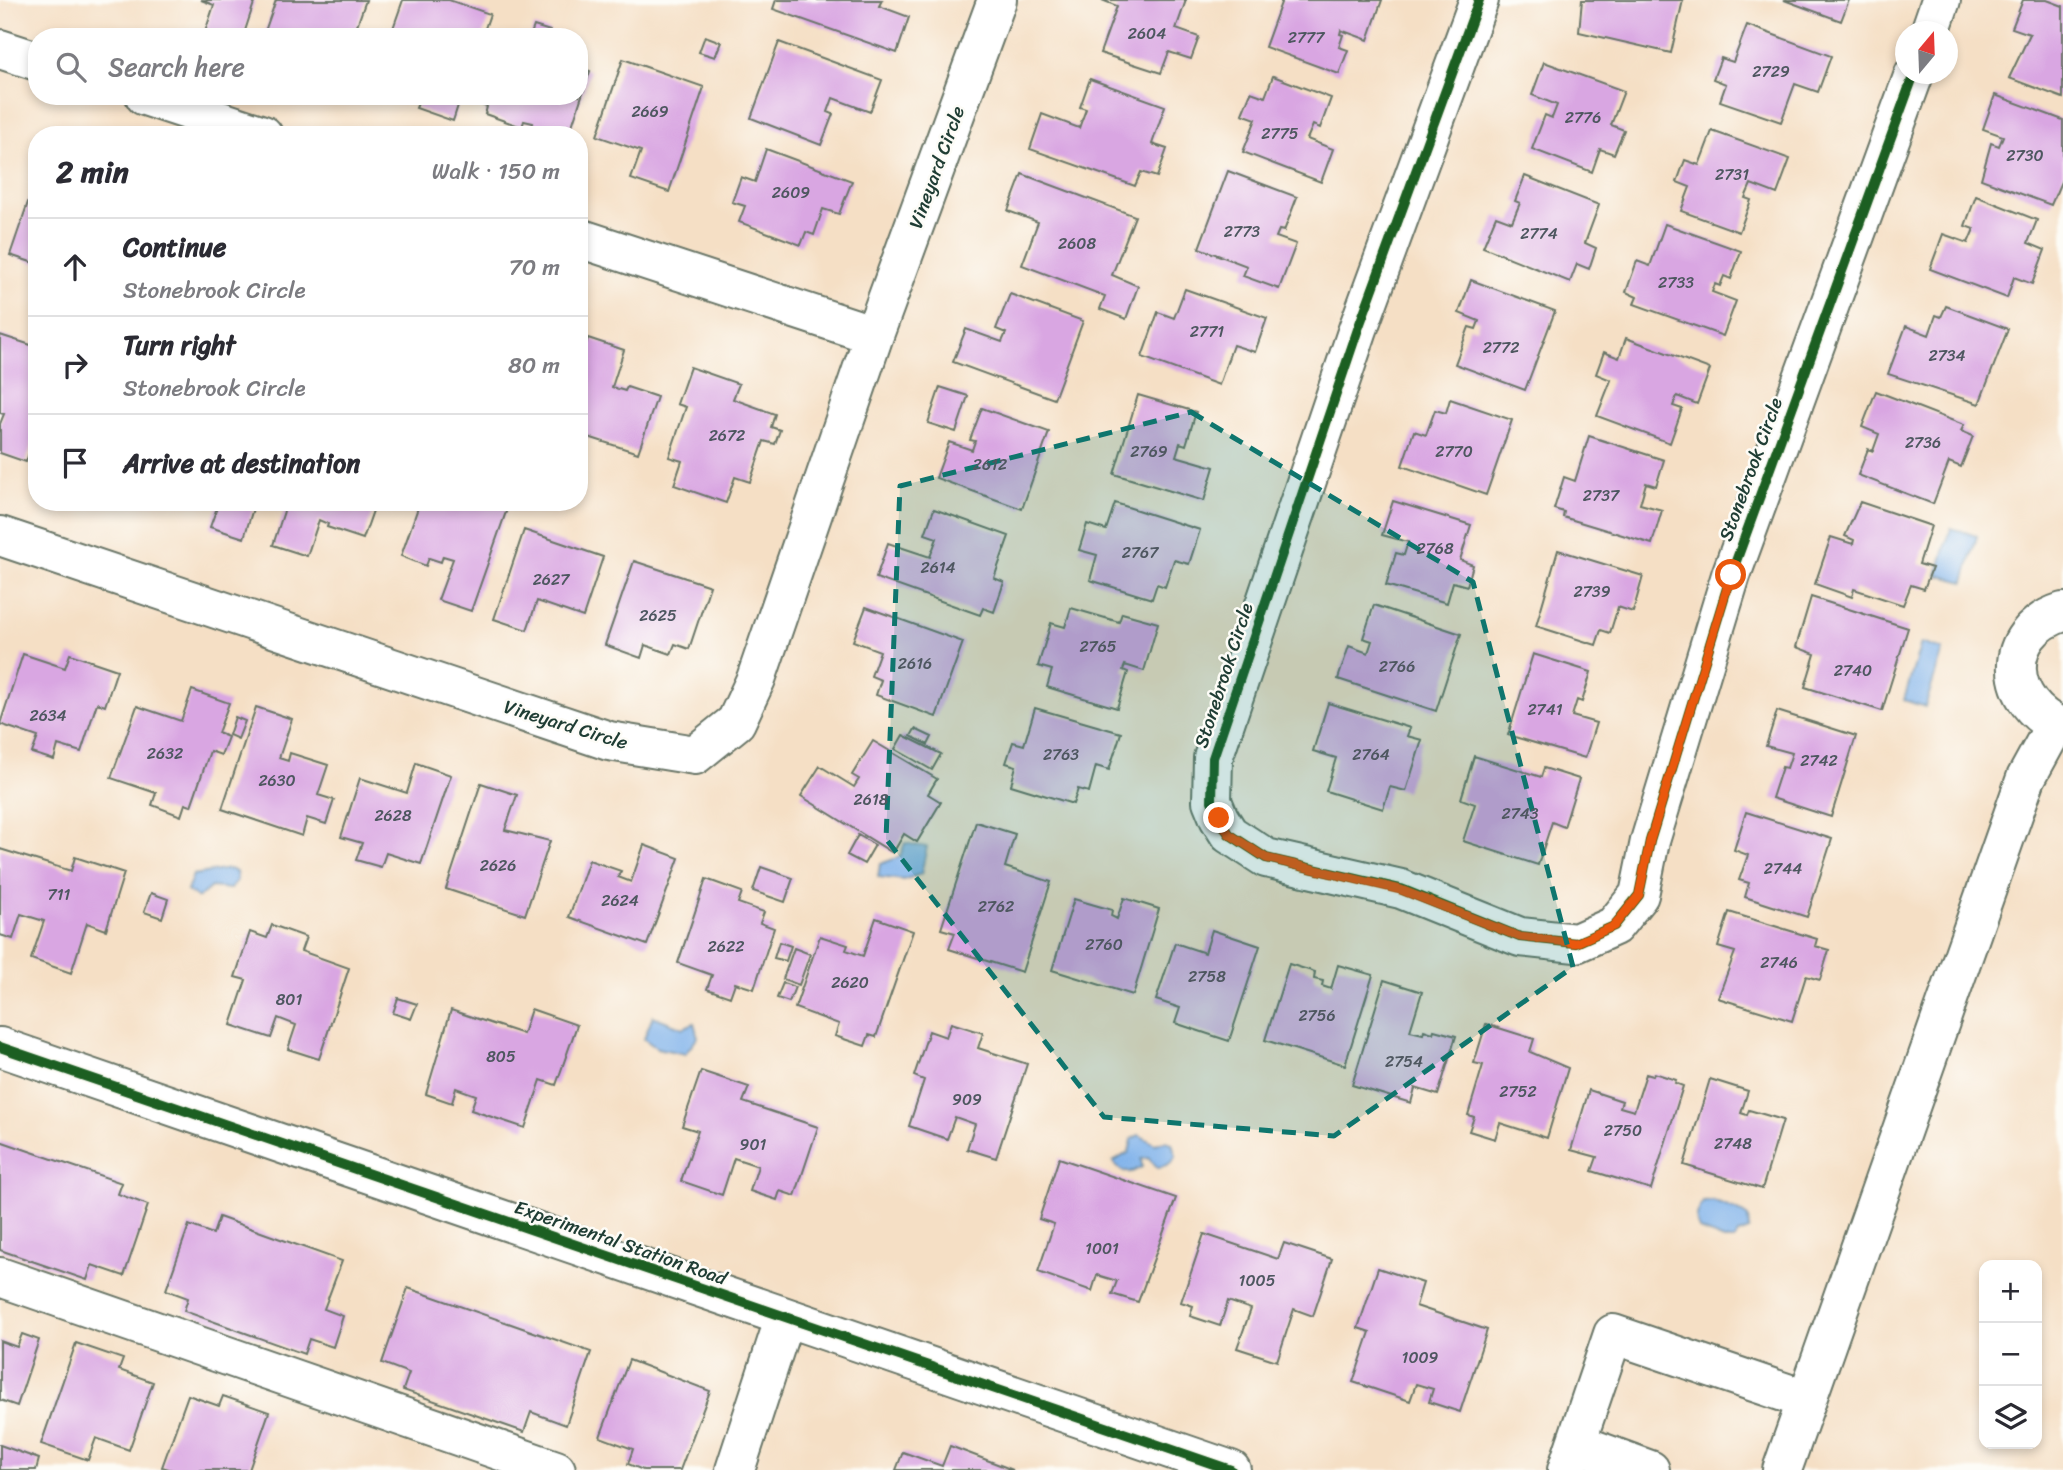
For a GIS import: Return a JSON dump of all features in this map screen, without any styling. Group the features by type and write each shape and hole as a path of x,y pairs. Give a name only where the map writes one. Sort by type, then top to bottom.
{"street":[{"name":"Vineyard Circle","path":"0,536 609,741 695,755 736,722 756,678 874,335 997,0"},
{"name":"Stonebrook Circle","path":"1479,0 1358,329 1213,758 1212,801 1229,834 1266,858 1401,890 1520,937 1576,943 1614,926 1639,895 1650,841 1731,575 1910,84"},
{"path":"1934,21 1941,0"},
{"path":"0,49 28,58"},
{"path":"172,105 236,126"},
{"path":"588,241 874,335"},
{"path":"1782,1470 2026,778 2059,727 2045,721 2029,707 2020,688 2017,667 2021,647 2032,629 2048,616 2063,611"},
{"name":"Experimental Station Road","path":"0,1047 1231,1470"},
{"path":"0,1278 556,1470"},
{"path":"735,1470 785,1317"},
{"path":"1650,1470 1572,1457 1613,1334 1807,1400"}],"highlighted area":[{"path":"1191,412 1473,582 1573,967 1334,1136 1104,1117 886,839 900,486"}],"water":[{"path":"1951,528 1977,536 1964,582 1937,575"},
{"path":"1921,643 1943,650 1925,707 1904,700"},
{"path":"905,843 927,847 921,874 903,880 878,877 880,864 900,857"},
{"path":"229,869 236,872 237,881 230,889 211,887 198,898 187,891 193,875"},
{"path":"653,1016 683,1028 694,1023 698,1037 685,1054 657,1048 644,1039"},
{"path":"1139,1135 1155,1144 1166,1141 1172,1143 1176,1156 1171,1163 1158,1168 1148,1158 1141,1159 1142,1167 1130,1173 1122,1171 1113,1162 1129,1152 1132,1139"},
{"path":"1713,1201 1748,1217 1749,1230 1738,1234 1734,1240 1724,1240 1700,1230 1697,1219 1699,1209 1703,1202"}],"building":[{"path":"201,0 255,0 246,28 206,28 214,5"},
{"path":"276,0 366,0 356,28 266,28"},
{"path":"403,0 449,0 490,14 485,28 393,28"},
{"path":"776,0 882,0 879,6 909,17 897,53 773,9"},
{"path":"1102,0 1186,0 1176,29 1199,37 1191,59 1169,52 1161,73 1100,53 1117,6"},
{"path":"1282,0 1382,0 1368,40 1341,30 1340,34 1343,35 1339,47 1348,50 1339,74 1265,47"},
{"path":"1582,0 1683,0 1671,53 1579,32"},
{"path":"1784,0 1849,0 1841,21"},
{"path":"2023,0 2047,0 2063,6 2063,98 2009,78 2030,34 2012,28"},
{"path":"1747,25 1831,56 1818,92 1795,84 1781,122 1720,101 1726,84 1713,79 1721,58 1733,62"},
{"path":"705,36 721,42 715,57 699,52"},
{"path":"779,42 882,80 870,112 833,98 828,112 833,114 821,145 751,118"},
{"path":"623,59 704,87 669,192 631,179 641,151 597,136"},
{"path":"1544,62 1624,91 1611,125 1624,130 1614,154 1600,149 1592,172 1532,149 1545,115 1552,118 1557,105 1532,95"},
{"path":"1273,76 1331,98 1320,128 1313,125 1307,139 1333,149 1321,182 1243,152 1256,119 1242,114 1251,92 1265,97"},
{"path":"1090,79 1165,106 1152,144 1167,149 1157,177 1141,172 1135,186 1030,149 1042,114 1079,128 1086,109 1080,107"},
{"path":"1995,95 2063,120 2063,177 2051,205 1981,179 1991,143 1999,146 2003,136 1983,129"},
{"path":"417,105 458,105 453,121 416,108"},
{"path":"482,105 579,105 572,126 532,126 533,123 524,121 522,126 519,126 485,114 487,107"},
{"path":"1712,131 1790,159 1777,194 1751,184 1745,198 1751,200 1739,232 1681,211 1690,187 1677,182 1685,160 1699,165"},
{"path":"766,149 852,181 839,214 823,209 814,235 806,232 801,245 739,222 745,206 732,202 741,177 755,182"},
{"path":"1228,171 1297,197 1284,231 1279,230 1276,237 1296,244 1279,289 1243,276 1247,266 1199,248"},
{"path":"1022,174 1135,216 1112,275 1138,286 1126,319 1100,309 1105,296 1022,265 1038,222 1008,211"},
{"path":"1525,176 1599,205 1585,243 1596,248 1589,269 1577,264 1570,282 1483,247 1496,216 1512,222 1520,203 1515,201"},
{"path":"1976,196 2037,220 2028,243 2045,250 2032,284 2014,277 2007,298 1930,269 1943,234 1968,243 1974,229 1965,226"},
{"path":"28,202 28,261 10,255"},
{"path":"1665,224 1741,251 1731,279 1724,276 1720,286 1715,284 1712,292 1736,301 1723,336 1634,304 1637,297 1626,292 1637,261 1650,266"},
{"path":"1471,280 1555,311 1525,390 1455,364 1469,327 1476,329 1479,321 1459,313"},
{"path":"1185,289 1267,318 1255,352 1233,345 1219,385 1142,357 1158,312 1174,318"},
{"path":"1010,294 1083,321 1054,399 953,362 966,329 1002,342 1006,333 996,329"},
{"path":"1946,306 2008,329 1979,404 1888,374 1906,326 1929,335 1936,315 1941,317"},
{"path":"0,335 28,344 26,462 0,453 0,424 4,414 0,413"},
{"path":"588,338 624,350 612,387 625,391 627,387 657,397 638,453 588,437"},
{"path":"1626,338 1710,369 1697,404 1677,396 1673,406 1682,409 1670,443 1597,416 1611,380 1596,374 1604,352 1619,358"},
{"path":"690,367 739,384 733,399 775,414 771,427 780,430 775,444 764,441 750,482 735,477 726,503 674,485 682,461 669,457 686,407 677,404"},
{"path":"940,387 968,396 956,432 928,423"},
{"path":"1876,391 1964,425 1961,431 1973,436 1961,467 1949,462 1933,504 1858,475 1868,449 1873,451 1879,434 1862,427"},
{"path":"1138,395 1196,412 1186,445 1180,443 1176,456 1214,467 1204,501 1114,474"},
{"path":"1450,399 1512,420 1486,495 1402,466 1414,431 1426,435 1435,410 1446,413"},
{"path":"982,408 1049,432 1022,509 936,478 949,442 972,450 975,441 970,440"},
{"path":"1589,436 1664,460 1656,486 1646,483 1640,504 1662,510 1652,544 1563,517 1564,512 1554,509 1564,477 1575,481"},
{"path":"1393,501 1471,525 1460,560 1473,565 1467,586 1453,582 1447,603 1386,585 1396,553 1404,555 1408,542 1382,535"},
{"path":"1860,502 1931,526 1919,564 1932,568 1924,589 1911,585 1903,605 1854,589 1852,597 1815,584 1831,537 1853,544 1854,540 1845,536"},
{"path":"1115,503 1200,530 1189,564 1174,560 1165,587 1157,584 1152,599 1090,580 1097,555 1079,550 1087,524 1106,530"},
{"path":"934,509 1009,536 994,578 1004,582 994,612 983,608 980,615 876,578 888,543 930,557 937,538 925,534"},
{"path":"216,511 252,511 244,538 210,527"},
{"path":"284,511 373,511 363,539 327,527 328,524 319,520 307,556 273,545"},
{"path":"417,511 506,511 471,611 438,600 453,559 443,556 441,562 429,558 426,566 401,556"},
{"path":"524,530 603,557 583,617 537,601 527,630 494,619"},
{"path":"1558,550 1643,576 1633,612 1618,607 1610,633 1601,630 1596,645 1536,626"},
{"path":"634,561 710,586 689,649 675,644 671,654 645,645 641,658 605,645"},
{"path":"1811,597 1908,628 1882,711 1805,687 1815,654 1796,647"},
{"path":"1374,605 1461,634 1436,711 1338,679 1349,646 1368,653 1372,641 1363,638"},
{"path":"866,607 963,642 936,717 876,695 881,680 871,676 880,651 853,641"},
{"path":"1071,608 1119,622 1122,613 1158,623 1144,671 1125,665 1123,670 1128,672 1117,708 1047,687 1052,670 1038,666 1051,623 1065,627"},
{"path":"23,654 65,668 70,654 117,670 105,706 97,703 81,752 58,745 54,760 32,753 38,737 0,724"},
{"path":"1533,654 1591,672 1582,702 1577,700 1572,716 1596,723 1585,758 1508,735"},
{"path":"192,690 229,703 218,733 228,737 221,755 210,751 191,806 185,804 181,816 152,805 156,793 111,778 137,706 181,721"},
{"path":"1328,703 1410,728 1407,736 1422,740 1406,791 1390,787 1383,809 1326,791 1336,758 1313,751"},
{"path":"256,707 292,719 279,758 288,761 290,753 328,765 318,795 334,800 326,824 307,818 302,836 222,809"},
{"path":"1035,708 1121,733 1109,770 1096,766 1089,792 1078,789 1073,804 1011,785 1016,766 1006,763 1013,742 1024,745"},
{"path":"1777,711 1856,736 1831,817 1772,798 1782,767 1787,768 1792,753 1766,746"},
{"path":"235,717 245,721 238,739 229,735"},
{"path":"915,729 932,737 928,745 911,736"},
{"path":"903,735 941,754 932,770 895,749"},
{"path":"873,741 937,779 928,794 941,802 917,842 904,834 893,853 801,796 820,766 854,787 859,779 852,775"},
{"path":"1474,756 1541,777 1544,768 1579,779 1564,827 1552,822 1538,865 1463,841 1475,804 1461,799"},
{"path":"416,763 451,775 421,864 386,853 381,867 356,860 362,843 341,837 360,778 407,793"},
{"path":"481,783 517,795 505,830 550,841 525,915 446,889"},
{"path":"1746,812 1832,839 1807,917 1745,897 1749,883 1739,880 1748,855 1734,850"},
{"path":"976,822 1015,834 1005,867 1051,882 1022,972 949,949 955,933 941,929"},
{"path":"858,835 875,845 864,864 847,855"},
{"path":"644,845 679,858 647,945 569,917 589,860 621,871 618,877 631,882"},
{"path":"0,849 71,871 75,857 124,873 106,930 87,923 71,973 31,959 44,921 21,914 13,939 0,935"},
{"path":"761,867 793,878 785,902 753,891"},
{"path":"706,879 742,892 738,903 764,912 760,923 774,928 754,989 735,983 730,997 707,989 712,975 678,963"},
{"path":"151,893 168,899 162,918 144,912"},
{"path":"1124,898 1159,909 1133,995 1052,970 1074,899 1112,910 1111,916 1117,919"},
{"path":"1729,912 1817,939 1815,946 1829,950 1820,980 1806,976 1792,1021 1718,998 1735,952 1718,947"},
{"path":"876,918 913,931 876,1037 869,1035 865,1046 835,1036 839,1024 795,1008 820,936 848,945 846,950 863,956"},
{"path":"272,925 306,937 301,951 349,968 319,1059 288,1049 296,1025 278,1018 271,1038 231,1025 246,980 235,977 250,932 267,938"},
{"path":"1212,930 1260,946 1229,1041 1175,1023 1180,1008 1156,1000 1175,943 1205,953"},
{"path":"779,942 791,946 786,961 774,958"},
{"path":"794,948 810,954 799,985 783,979"},
{"path":"1289,964 1315,972 1314,979 1323,981 1322,986 1331,989 1338,965 1373,975 1345,1065 1265,1040"},
{"path":"1384,980 1422,992 1410,1031 1423,1034 1424,1030 1433,1033 1434,1030 1456,1036 1438,1095 1415,1088 1411,1103 1352,1085"},
{"path":"783,983 795,987 789,1002 777,998"},
{"path":"398,998 417,1004 411,1019 393,1013"},
{"path":"531,1009 577,1025 556,1085 541,1080 525,1128 471,1110 476,1095 456,1088 452,1103 426,1094 451,1010 523,1034"},
{"path":"951,1023 983,1033 978,1048 1027,1064 996,1158 967,1149 975,1124 955,1117 947,1139 909,1126 924,1080 914,1076 929,1031 946,1037"},
{"path":"1486,1024 1534,1039 1530,1052 1568,1068 1547,1138 1500,1123 1495,1139 1469,1131 1474,1117 1468,1115 1483,1065 1474,1063"},
{"path":"701,1071 749,1087 743,1102 818,1127 795,1196 780,1191 777,1200 750,1191 758,1166 734,1158 722,1195 681,1181 698,1131 682,1126"},
{"path":"1654,1073 1676,1080 1675,1083 1683,1086 1651,1189 1592,1171 1597,1157 1571,1150 1589,1090 1622,1101 1620,1107 1634,1111 1646,1074 1653,1076"},
{"path":"1710,1079 1748,1091 1741,1113 1747,1115 1749,1110 1783,1120 1762,1189 1684,1165"},
{"path":"0,1141 122,1183 118,1194 148,1205 124,1276 92,1265 87,1280 0,1250"},
{"path":"1059,1158 1176,1198 1138,1302 1112,1294 1117,1281 1097,1275 1092,1291 1038,1272 1054,1224 1039,1219"},
{"path":"219,1217 342,1261 324,1309 343,1316 333,1347 309,1339 304,1354 184,1311 188,1298 166,1290 189,1225 213,1234"},
{"path":"1204,1234 1278,1259 1284,1243 1332,1259 1313,1316 1294,1309 1277,1361 1237,1348 1251,1309 1228,1301 1220,1326 1190,1316 1193,1306 1181,1302"},
{"path":"1378,1268 1423,1283 1416,1306 1487,1330 1460,1412 1429,1402 1433,1389 1416,1384 1410,1401 1353,1382 1370,1332 1358,1328"},
{"path":"408,1288 591,1352 566,1425 531,1412 524,1432 403,1390 409,1373 382,1363"},
{"path":"22,1334 39,1340 17,1406 0,1400 0,1341 17,1347"},
{"path":"76,1343 123,1359 119,1370 153,1382 129,1450 96,1438 88,1460 41,1444"},
{"path":"629,1360 710,1391 680,1470 643,1470 628,1464 633,1449 600,1437"},
{"path":"188,1395 219,1406 223,1396 269,1412 249,1470 172,1470 162,1467"},
{"path":"0,1445 39,1459 36,1470 0,1470"},
{"path":"950,1446 1013,1470 896,1470 903,1452 942,1466"}],"cycle path":[{"path":"1479,0 1358,329 1213,758 1212,801 1229,834 1266,858 1401,889 1520,937 1576,943 1614,926 1639,895 1650,841 1731,575 1910,84"},
{"path":"0,1047 1231,1470"}],"route":[{"path":"1219,818 1229,834 1266,858 1401,890 1520,937 1576,943 1614,926 1639,895 1650,841 1731,575"}]}
